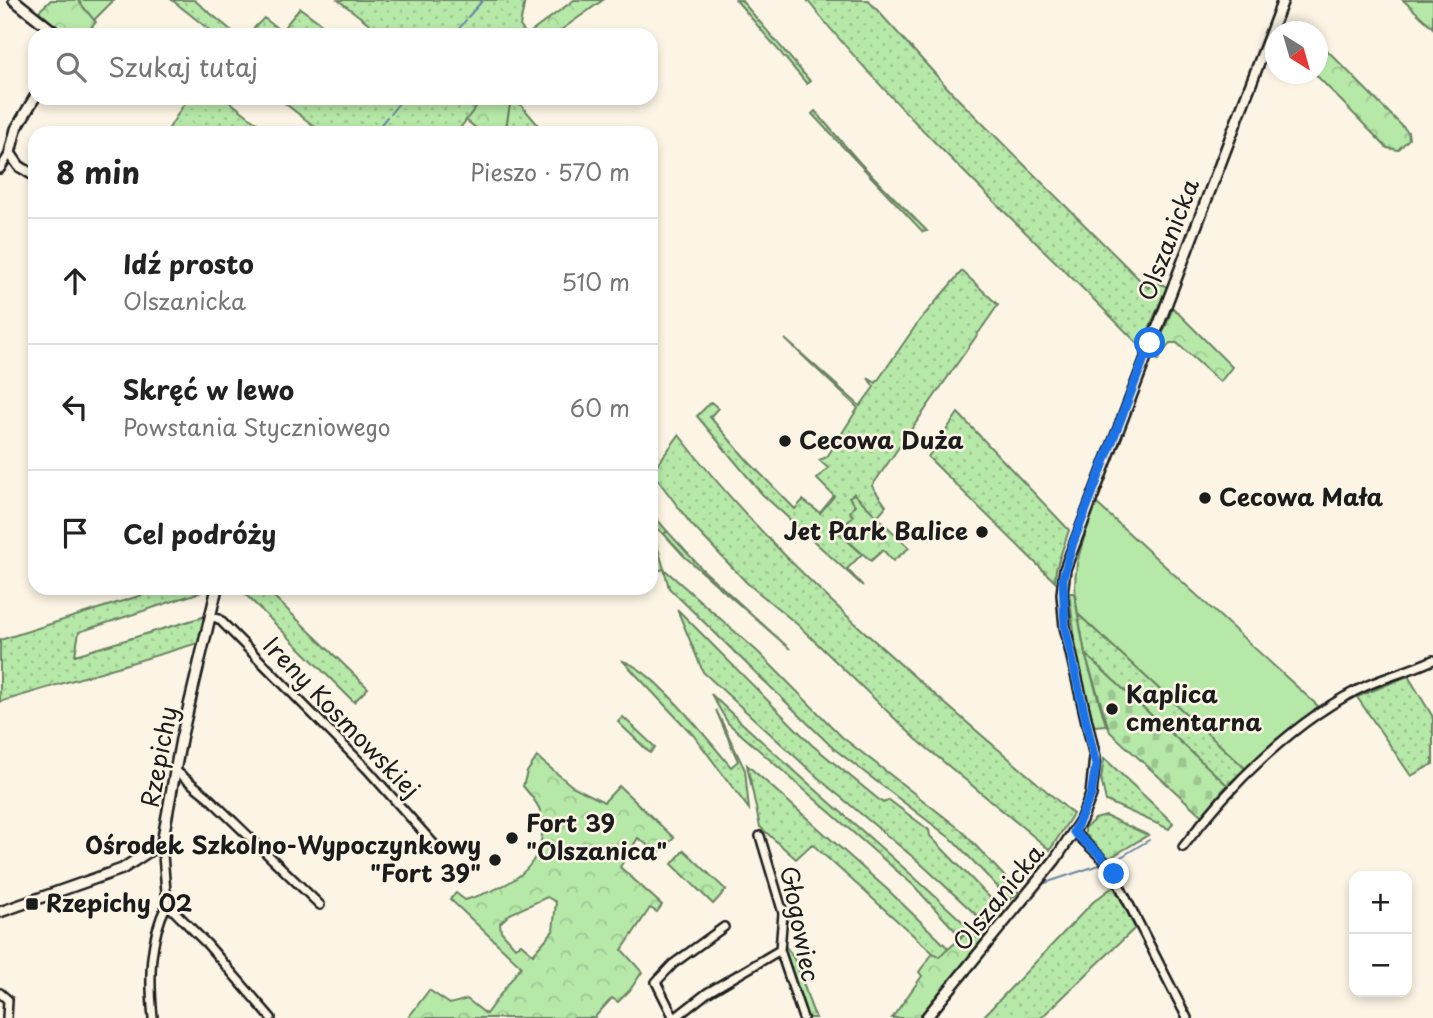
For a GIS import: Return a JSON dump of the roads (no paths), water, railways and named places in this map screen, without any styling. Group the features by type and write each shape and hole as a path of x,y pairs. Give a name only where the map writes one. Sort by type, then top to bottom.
{"street":[{"path":"14,0 49,28"},
{"name":"Olszanicka","path":"926,1018 1038,883 1074,832 1091,795 1096,765 1064,617 1062,586 1068,558 1283,0"},
{"path":"0,169 10,153 16,129 30,105"},
{"path":"10,153 19,166 28,172"},
{"name":"Rzepichy","path":"0,912 122,869 162,843 215,595"},
{"name":"Ireny Kosmowskiej","path":"210,616 219,619 322,722 441,852"},
{"path":"1183,847 1227,792 1318,712 1368,685 1433,660"},
{"path":"176,771 206,796 320,905"},
{"path":"1074,832 1109,865 1187,1018"},
{"name":"Głogowiec","path":"760,836 783,913 780,950 803,1018"},
{"path":"153,1018 150,959 154,937 167,904 162,843"},
{"path":"167,904 207,944 271,1018"},
{"path":"724,927 673,964 656,982 674,1018 707,993 780,950"},
{"path":"0,993 8,1000 7,1018"}],"waterway":[{"path":"468,17 483,0"},
{"path":"460,28 466,20"},
{"path":"391,113 397,105"},
{"path":"380,126 387,117"},
{"path":"1111,863 1149,840"},
{"path":"1045,883 1102,864"}],"place":[{"name":"Cecowa Duża","path":"785,441"},
{"name":"Cecowa Mała","path":"1205,498"},
{"name":"Jet Park Balice","path":"982,532"},
{"name":"Kaplica cmentarna","path":"1112,709"},
{"name":"Fort 39 \"Olszanica\"","path":"512,838"},
{"name":"Ośrodek Szkolno-Wypoczynkowy \"Fort 39\"","path":"495,860"},
{"name":"Rzepichy 02","path":"32,904"}]}
